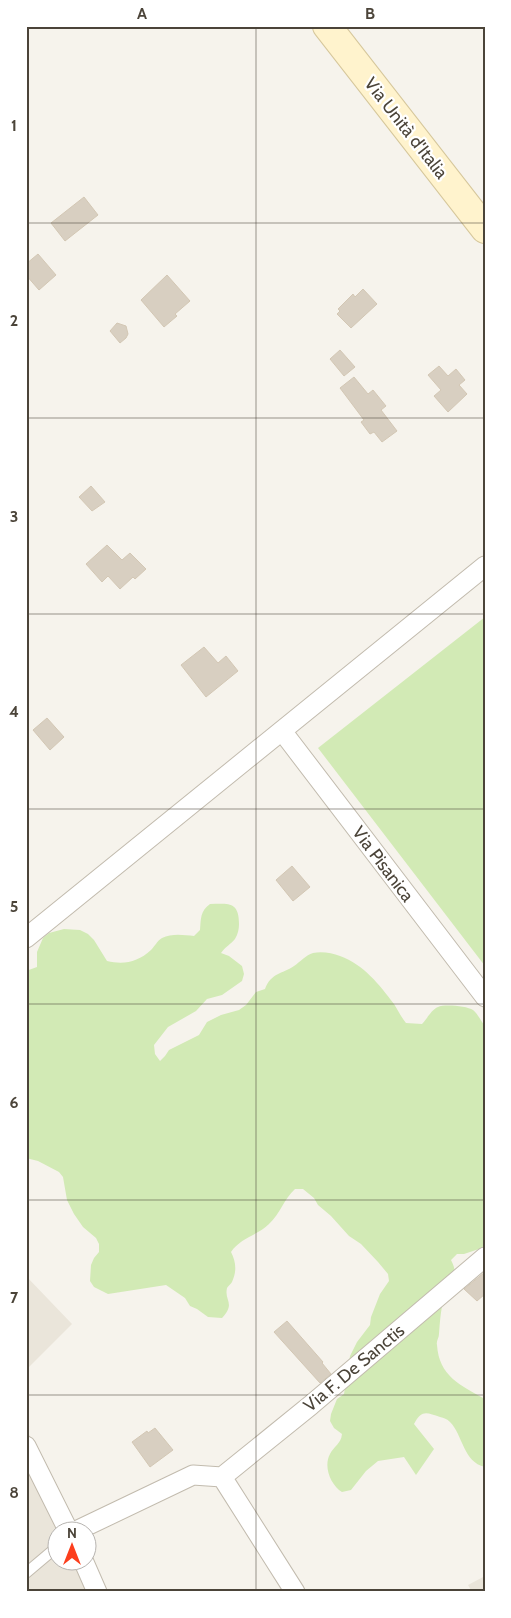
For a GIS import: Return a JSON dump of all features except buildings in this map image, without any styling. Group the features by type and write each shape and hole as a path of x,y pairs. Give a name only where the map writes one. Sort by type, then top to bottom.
{"main road":[{"name":"Via Unità d'Italia","path":"327,26 485,229"}],"street":[{"path":"26,938 485,566"},
{"name":"Via Pisanica","path":"282,731 485,996"},
{"name":"Via F. De Sanctis","path":"222,1478 485,1257"},
{"path":"26,1446 63,1520"},
{"path":"98,1520 193,1475 222,1478 295,1592"},
{"path":"87,1570 97,1592"}],"lane":[{"path":"26,1573 48,1554"}],"shaded area":[{"path":"26,1276 72,1324 26,1370"},
{"path":"26,1428 70,1520 48,1520 48,1570 93,1570 103,1592 26,1592"},
{"path":"485,1576 485,1592 472,1592 468,1585"}],"green space":[{"path":"485,617 485,966 318,748"},
{"path":"210,904 231,905 237,911 239,930 235,939 221,953 229,956 242,966 244,974 242,981 222,995 207,999 196,1011 168,1027 154,1045 155,1054 160,1061 169,1050 199,1035 207,1022 221,1015 239,1010 246,1005 256,992 265,989 270,980 308,955 316,952 340,956 364,970 383,989 406,1023 422,1024 436,1008 450,1006 466,1007 473,1010 485,1026 485,1247 464,1254 457,1254 451,1260 455,1273 443,1302 437,1344 439,1356 446,1372 459,1384 485,1399 485,1467 472,1460 449,1421 425,1413 414,1424 434,1449 416,1475 404,1457 378,1461 366,1471 351,1490 342,1492 334,1485 329,1475 327,1464 342,1434 334,1428 330,1421 331,1414 337,1399 344,1394 350,1356 357,1342 370,1325 371,1317 380,1294 389,1281 388,1274 378,1262 361,1244 349,1236 318,1205 314,1198 303,1189 295,1189 269,1224 239,1243 231,1252 235,1263 235,1270 234,1278 226,1292 228,1309 222,1318 208,1317 190,1306 185,1298 166,1285 108,1294 94,1287 90,1281 91,1265 99,1252 99,1244 96,1238 83,1227 74,1214 67,1200 63,1177 59,1172 38,1161 26,1158 26,971 37,967 37,952 43,938 49,933 64,929 80,930 94,940 107,961 130,962 146,954 160,939 166,936 194,936 200,930 203,912"}]}
